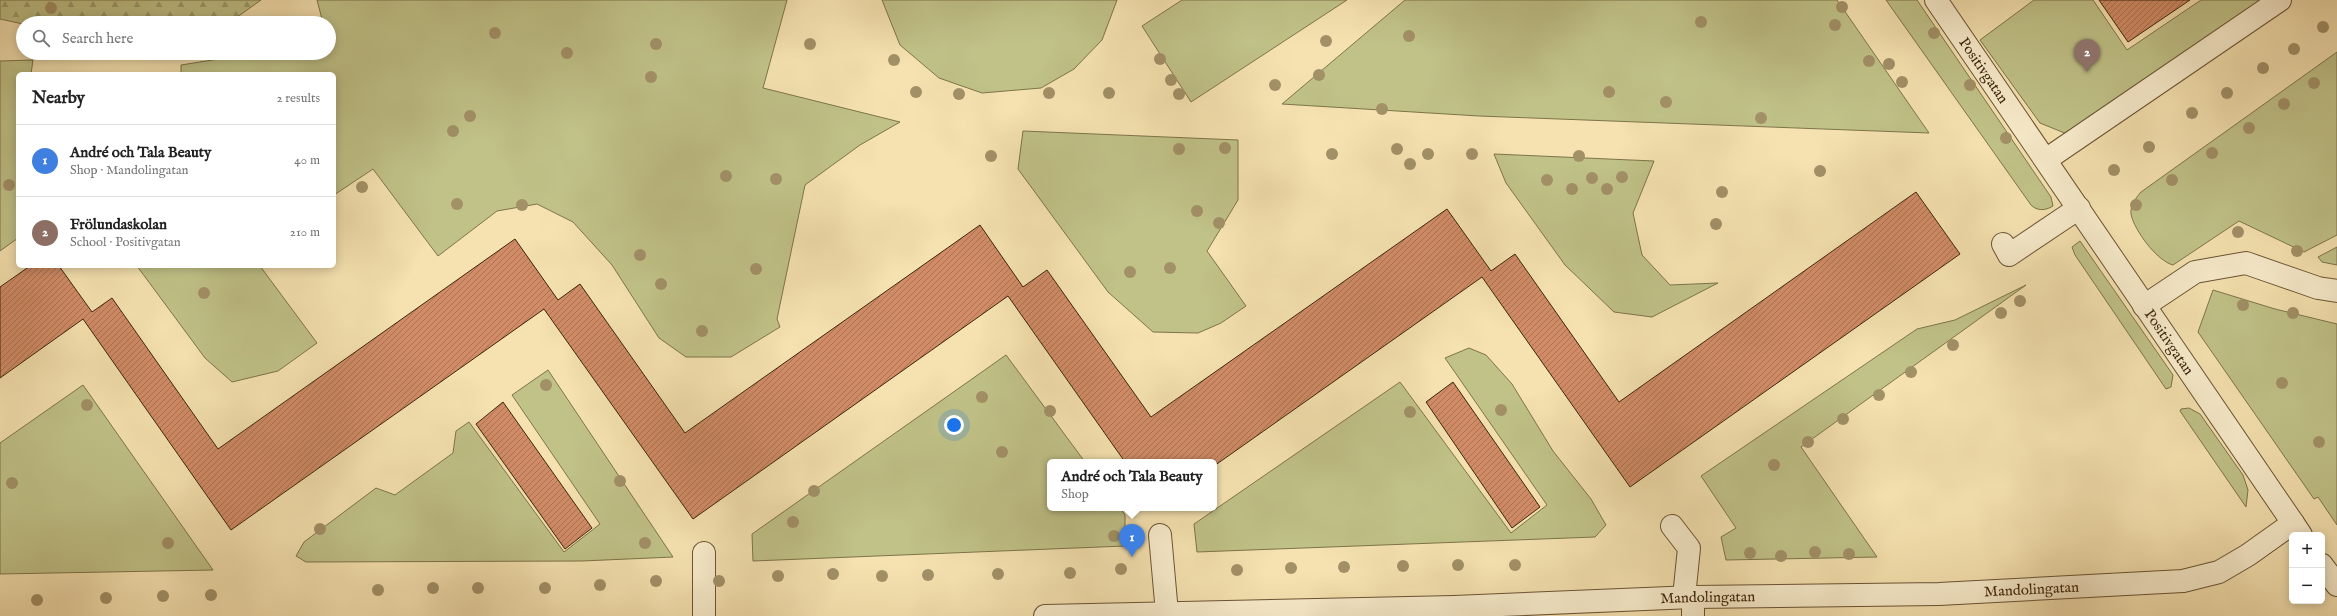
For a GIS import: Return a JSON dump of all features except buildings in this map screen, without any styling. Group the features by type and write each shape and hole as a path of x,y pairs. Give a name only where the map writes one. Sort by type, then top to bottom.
{"street":[{"name":"Positivgatan","path":"1936,0 2047,159 2144,306 2297,529"},
{"path":"2047,159 2280,0"},
{"path":"2003,244 2009,254 2079,208"},
{"path":"2144,306 2195,272 2246,263 2318,288 2337,291"},
{"path":"1672,526 1689,548 1690,603"},
{"name":"Mandolingatan","path":"1045,616 1690,603 1939,594 2183,581 2219,572 2297,529"},
{"path":"1160,535 1166,613"},
{"path":"704,553 704,616"},
{"path":"2324,568 2337,585"}],"green space":[{"path":"0,0 261,0 239,16 16,16 16,22 0,19"},
{"path":"317,0 787,0 763,88 900,122 860,145 805,185 777,319 780,327 731,357 686,357 659,338 612,265 573,222 537,204 497,211 438,256 373,169 336,194 336,72 181,72 181,65 213,60 336,60 336,16 321,16"},
{"path":"882,0 1117,0 1102,40 1074,69 1041,88 982,93 939,78 900,45"},
{"path":"1182,0 1347,0 1191,102 1142,26"},
{"path":"1405,0 1837,0 1929,133 1479,116 1282,104"},
{"path":"1886,0 1917,0 2051,197 2053,206 2041,210 2031,205"},
{"path":"2034,0 2093,0 2127,50 2201,0 2262,0 2067,134 2040,123 1980,40"},
{"path":"2337,52 2337,235 2304,252 2239,221 2173,265 2160,258 2141,236 2133,221 2131,214 2132,205 2141,192"},
{"path":"33,60 31,72 16,72 16,239 0,251 0,61"},
{"path":"1023,131 1238,140 1238,200 1207,251 1246,306 1221,323 1198,333 1153,332 1108,292 1018,169"},
{"path":"1494,154 1654,161 1633,213 1642,255 1670,285 1718,283 1652,317 1614,312 1565,265 1506,183"},
{"path":"2080,241 2173,375 2171,387 2166,389 2075,255 2072,247"},
{"path":"2337,247 2337,265 2322,262 2318,257"},
{"path":"138,268 261,268 317,343 278,371 232,382 205,358"},
{"path":"2026,285 1801,447 1877,557 1726,560 1721,537 1736,528 1701,476 1917,329 1955,320"},
{"path":"2213,290 2275,309 2337,324 2337,525 2318,497 2314,499 2198,332"},
{"path":"1469,348 1486,355 1512,384 1553,451 1591,499 1606,525 1595,537 1197,552 1194,524 1213,511 1217,511 1217,508 1400,382 1511,533 1547,505 1445,358"},
{"path":"1006,355 1083,459 1047,459 1047,511 1122,511 1125,515 1125,546 753,561 752,534"},
{"path":"548,370 673,557 582,561 306,562 296,556 304,542 376,488 395,495 453,453 456,431 469,422 564,552 600,524 512,395"},
{"path":"83,385 213,570 0,574 0,443"},
{"path":"2189,408 2200,414 2243,475 2248,490 2246,507 2180,411 2181,409"}],"place":[{"name":"Frölundaskolan","path":"2087,72"},
{"name":"André och Tala Beauty","path":"1132,557"}]}
